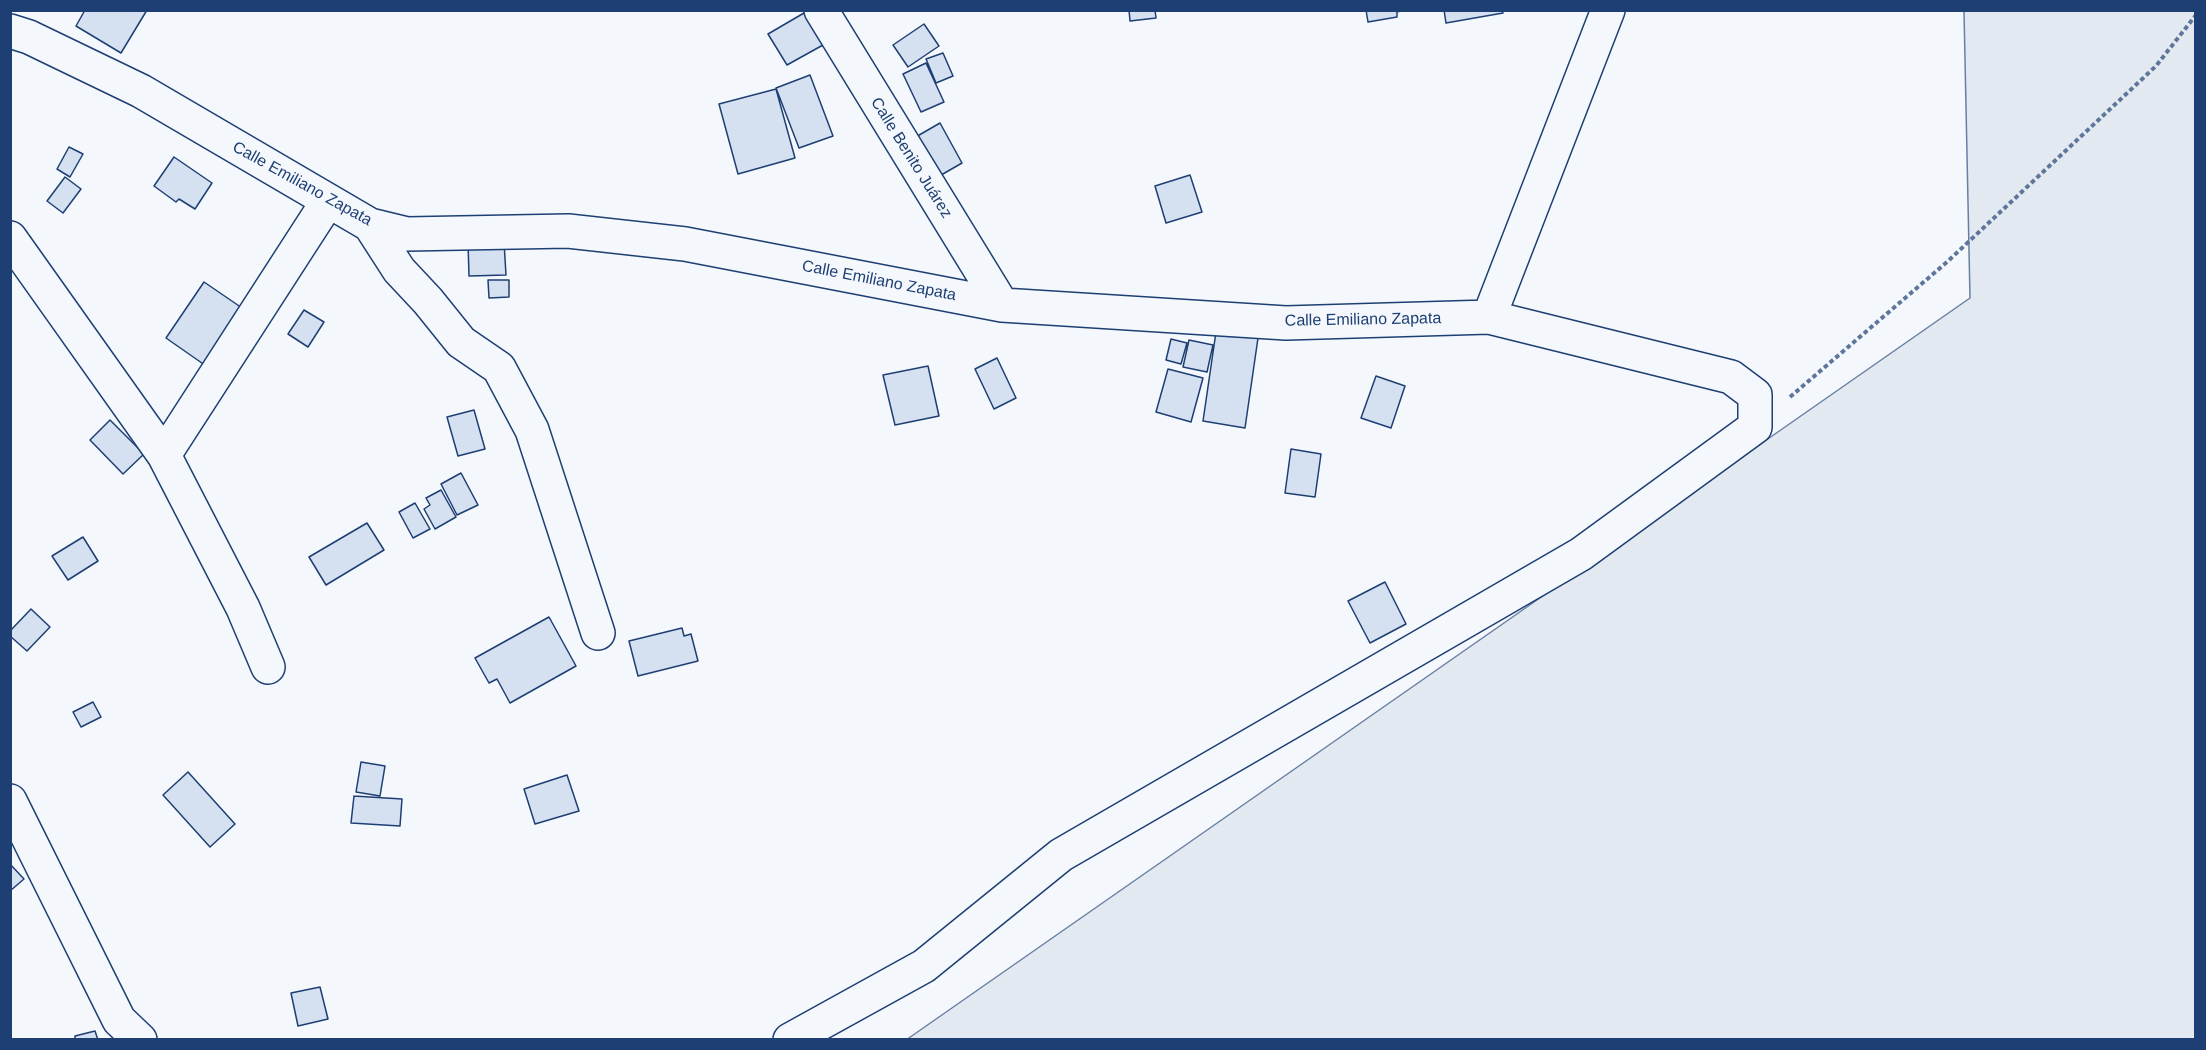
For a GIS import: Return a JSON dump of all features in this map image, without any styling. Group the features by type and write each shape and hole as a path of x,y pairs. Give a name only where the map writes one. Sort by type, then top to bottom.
{"street":[{"name":"Calle Benito Juárez","path":"821,10 1002,305"},
{"path":"1490,317 1608,10"},
{"name":"Calle Emiliano Zapata","path":"10,31 29,37 141,91 370,225 407,234 568,231 685,244 1002,305 1286,323 1490,317 1731,377 1755,394 1755,427"},
{"path":"164,455 328,201"},
{"path":"370,225 399,270 461,342 499,368 532,430 598,633"},
{"path":"10,238 164,455 243,608 268,667"},
{"path":"790,1040 924,966 1061,855 1581,555 1755,427"},
{"path":"10,801 119,1020 140,1040"}],"path":[{"path":"1755,427 1947,262 2148,75 2196,15"}],"shaded area":[{"path":"1964,11 2195,11 2195,1039 906,1040 1970,298"}],"building":[{"path":"85,10 147,10 121,53 76,26"},
{"path":"1129,10 1155,10 1156,18 1130,21"},
{"path":"1366,10 1405,10 1397,12 1397,17 1368,22"},
{"path":"1444,10 1502,10 1503,13 1446,23"},
{"path":"804,13 823,45 787,65 768,34"},
{"path":"924,24 939,46 908,67 893,45"},
{"path":"943,53 953,76 936,83 926,59"},
{"path":"926,63 944,102 921,112 903,74"},
{"path":"810,75 833,136 799,148 776,88"},
{"path":"776,89 795,158 738,174 719,104"},
{"path":"940,123 962,163 936,178 914,138"},
{"path":"69,147 83,154 70,177 57,169"},
{"path":"174,157 212,183 195,209 179,199 176,202 154,186"},
{"path":"1190,175 1202,212 1166,223 1155,186"},
{"path":"65,177 81,189 63,213 47,201"},
{"path":"504,242 506,275 469,276 468,243"},
{"path":"488,280 509,280 509,297 489,298"},
{"path":"204,282 248,312 209,368 166,338"},
{"path":"304,310 324,322 308,347 288,334"},
{"path":"1216,332 1258,338 1245,428 1203,421"},
{"path":"1171,339 1187,343 1181,364 1166,360"},
{"path":"1189,340 1213,345 1207,372 1183,367"},
{"path":"997,358 1016,398 994,409 975,369"},
{"path":"928,366 939,416 895,425 883,375"},
{"path":"1168,369 1203,378 1191,422 1156,412"},
{"path":"1376,376 1405,386 1391,428 1361,418"},
{"path":"474,410 485,449 458,456 447,417"},
{"path":"110,420 144,454 123,474 90,440"},
{"path":"1291,449 1321,454 1315,497 1285,493"},
{"path":"461,473 478,505 457,515 441,484"},
{"path":"441,490 456,517 435,529 424,509 430,505 426,498"},
{"path":"415,503 430,529 413,538 399,512"},
{"path":"367,523 384,550 326,585 309,557"},
{"path":"83,537 98,561 68,580 52,556"},
{"path":"1385,582 1406,624 1370,643 1348,601"},
{"path":"31,609 50,627 27,651 10,636 10,631"},
{"path":"549,617 576,666 510,703 497,679 489,683 475,658"},
{"path":"682,628 684,636 691,634 698,661 638,676 629,641"},
{"path":"93,702 101,717 81,727 73,712"},
{"path":"361,762 385,766 380,796 356,792"},
{"path":"188,772 235,824 210,847 163,795"},
{"path":"567,775 579,811 535,824 524,789"},
{"path":"354,796 402,799 400,826 351,823"},
{"path":"10,864 24,879 10,891"},
{"path":"320,987 328,1019 298,1026 291,993"},
{"path":"95,1031 98,1040 75,1040 75,1036"}]}
